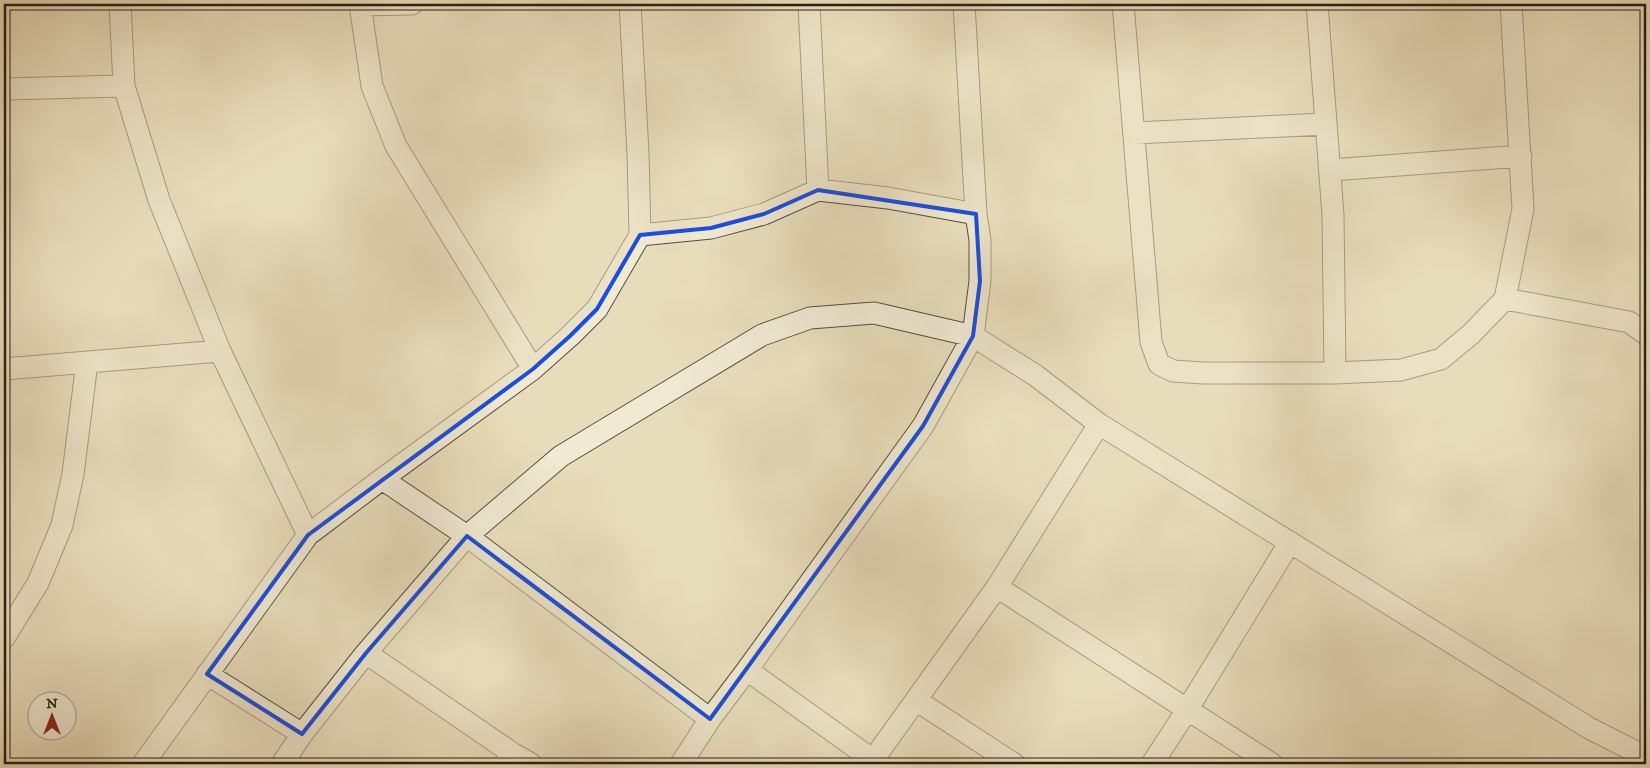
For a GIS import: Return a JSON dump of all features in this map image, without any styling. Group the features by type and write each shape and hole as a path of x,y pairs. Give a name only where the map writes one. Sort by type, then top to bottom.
{"street":[{"path":"120,4 124,86 159,200 220,352 308,535"},
{"path":"412,4 360,5 372,86 396,146 533,369"},
{"path":"143,764 308,535 533,369 598,309 640,235 638,153 630,4"},
{"path":"809,4 818,190"},
{"path":"681,764 710,719 922,426 973,336 980,282 980,240 976,214 964,4"},
{"path":"1124,4 1151,342 1159,364 1173,371 1203,373 1335,373 1401,370 1441,359 1471,334 1505,298 1523,209 1511,4"},
{"path":"1317,4 1331,170 1335,373"},
{"path":"4,89 124,86"},
{"path":"1134,133 1326,124"},
{"path":"1331,170 1521,156"},
{"path":"640,235 711,228 764,214 818,190 888,198 976,214"},
{"path":"1505,298 1629,322 1646,334"},
{"path":"282,764 302,734 366,653 467,536 561,456 762,335 810,318 874,314 973,336 1035,375 1099,424 1589,728 1646,757"},
{"path":"4,368 220,352"},
{"path":"4,638 38,583 62,525 73,474 87,362"},
{"path":"747,670 872,762 997,587 1099,424"},
{"path":"382,479 467,536 710,719"},
{"path":"1152,764 1290,542"},
{"path":"997,587 1272,764"},
{"path":"366,653 509,758 531,764"},
{"path":"207,674 302,734"},
{"path":"916,700 1014,764"}],"highlighted area":[{"path":"818,190 976,214 980,281 973,336 923,426 710,719 467,536 366,653 302,734 207,674 308,535 533,369 570,336 597,309 640,235 711,228 764,214"}]}
